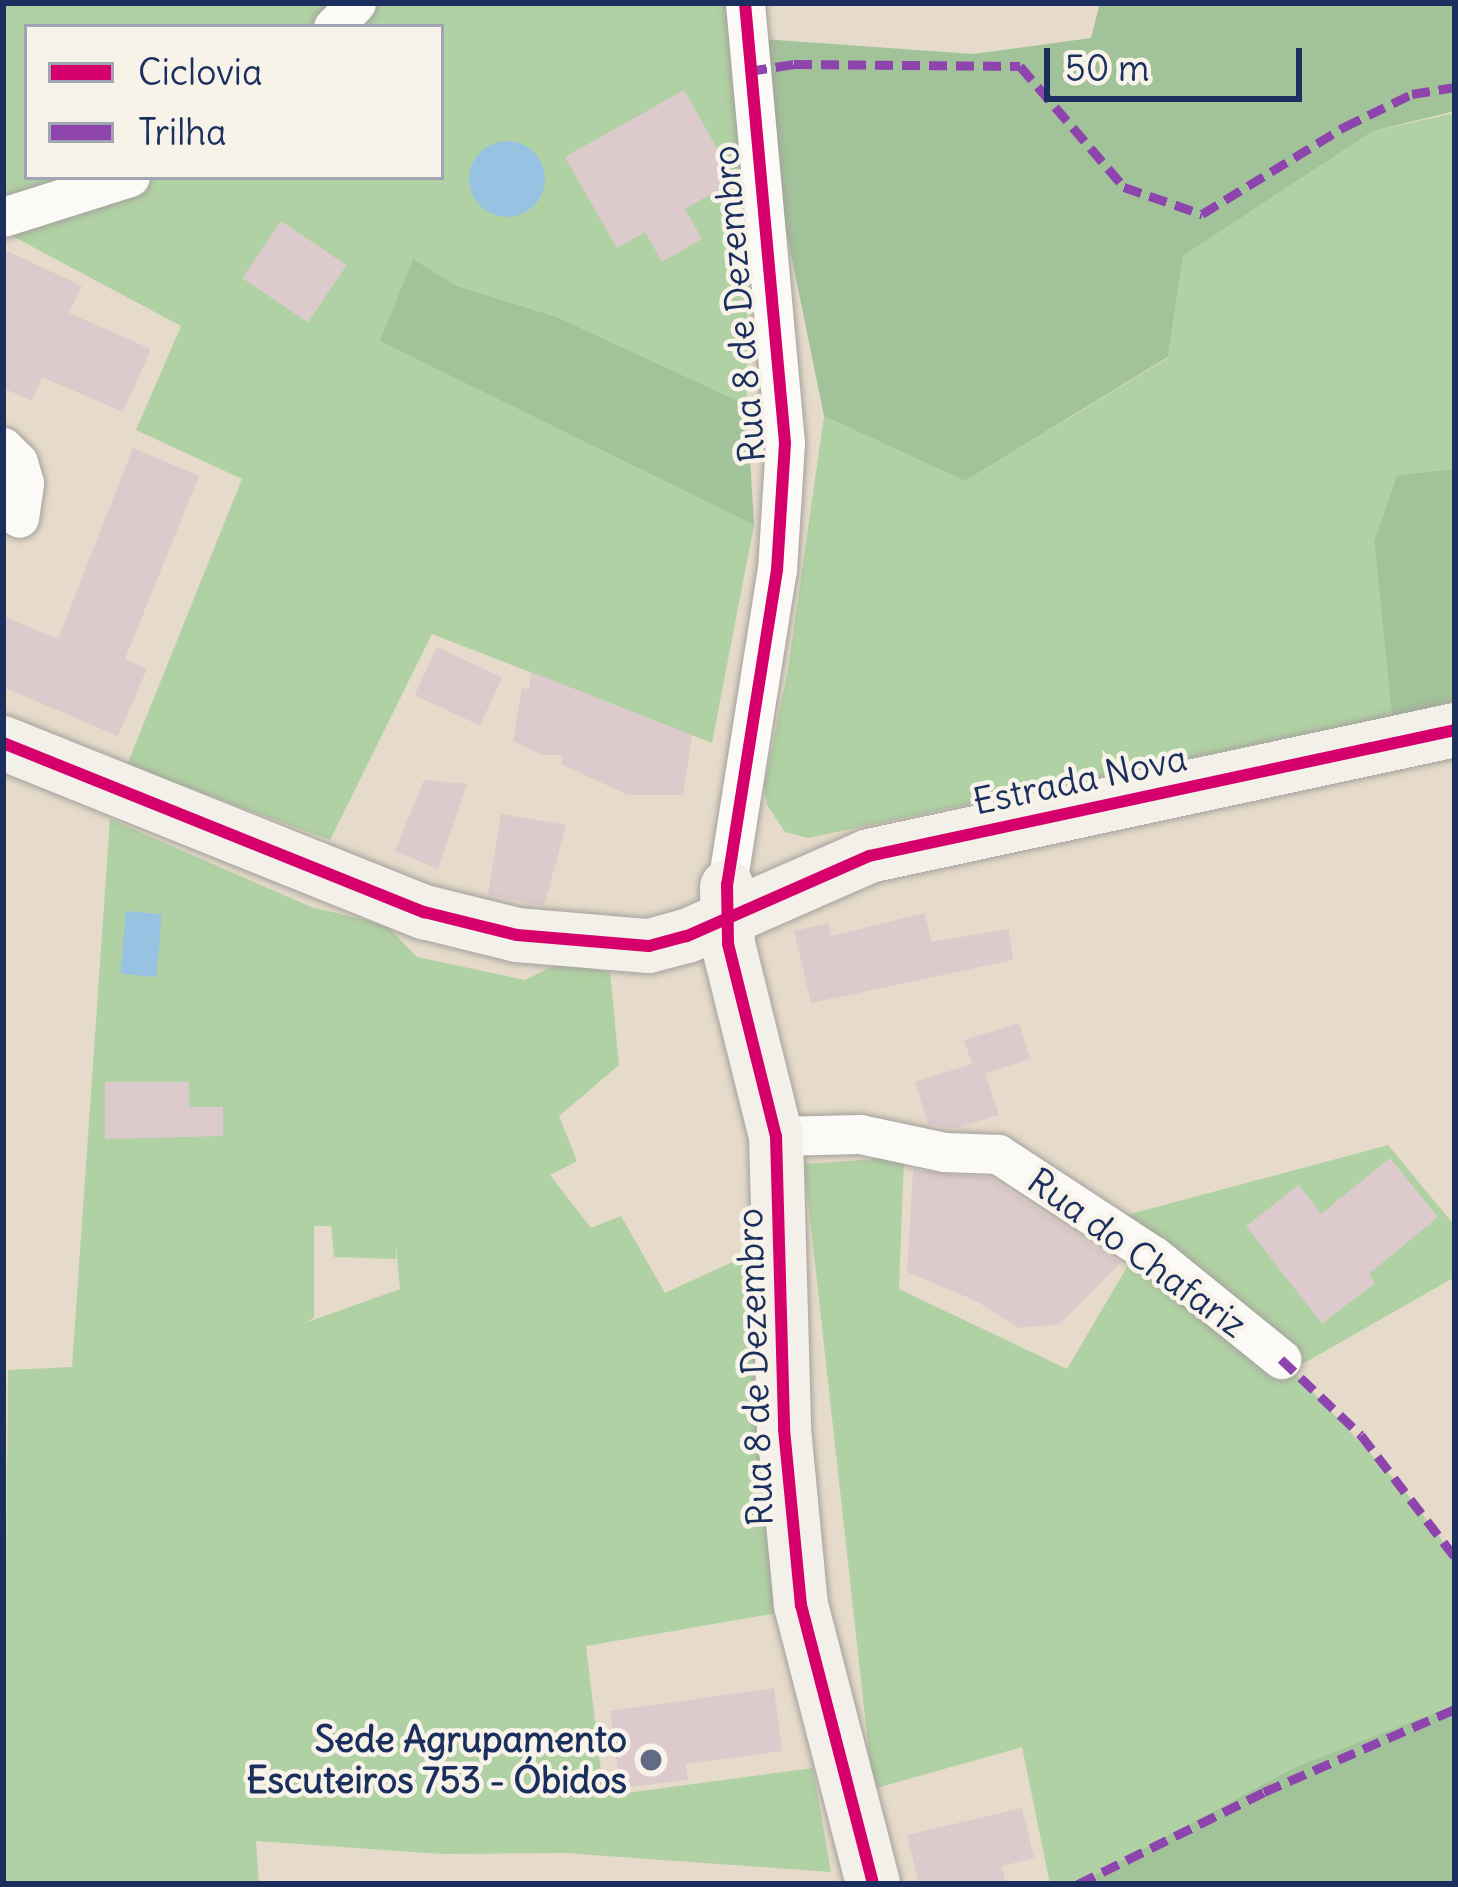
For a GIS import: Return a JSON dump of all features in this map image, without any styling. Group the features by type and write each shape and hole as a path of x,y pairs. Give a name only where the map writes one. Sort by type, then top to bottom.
{"street":[{"name":"Rua 8 de Dezembro","path":"745,3 785,443 777,570 727,900 728,944 776,1136 793,1550 800,1605 873,1884"},
{"path":"3,218 121,180"},
{"path":"3,447 18,462 24,483 19,518"},
{"name":"Estrada Nova","path":"3,743 424,912 517,934 668,942 727,900 868,856 1455,730"},
{"name":"Rua do Chafariz","path":"776,1136 860,1134 945,1152 998,1154 1154,1256 1281,1359"}],"green space":[{"path":"3,3 745,3 749,71 747,405 557,317 457,286 414,260 381,341 754,525 712,743 432,634 330,840 127,765 242,479 136,430 181,326 16,238 3,226"},
{"path":"1100,3 1455,3 1455,111 1373,131 1183,256 1168,357 965,481 824,416 747,38 973,54 1091,38"},
{"path":"1455,113 1455,469 1397,475 1374,541 1392,716 808,838 785,832 767,805 764,787 788,669 824,416 965,481 1168,358 1183,256 1373,131"},
{"path":"413,259 457,286 557,317 747,405 754,525 380,341"},
{"path":"1455,469 1455,701 1392,716 1374,541 1397,475"},
{"path":"110,819 311,907 386,925 417,957 525,980 559,963 610,972 619,1065 559,1116 577,1161 550,1175 591,1228 621,1216 665,1293 756,1251 777,1613 586,1646 604,1796 813,1768 831,1872 565,1853 442,1854 256,1841 259,1884 3,1884 8,1370 72,1367","holes":["314,1226 331,1226 334,1257 396,1259 396,1245 400,1289 302,1324 314,1318"]},
{"path":"1388,1145 1455,1226 1455,1277 1292,1370 1401,1486 1455,1557 1455,1709 1083,1884 1050,1884 1022,1747 873,1789 804,1164 904,1157 899,1289 1067,1369 1137,1250 1101,1222"},
{"path":"1455,1705 1455,1884 1078,1884 1296,1767"}],"water":[{"path":"507,141 534,152 545,179 534,206 507,217 480,206 469,179 480,152"},
{"path":"126,911 162,914 156,977 121,974"}],"building":[{"path":"684,90 735,180 685,209 702,239 662,262 645,232 617,248 565,157"},
{"path":"281,221 346,265 308,322 242,278"},
{"path":"3,249 82,286 69,313 151,349 123,412 42,377 32,401 3,388"},
{"path":"133,448 199,476 125,659 147,669 118,736 3,687 3,616 58,639"},
{"path":"437,647 502,677 480,725 415,695"},
{"path":"531,672 692,735 683,795 628,795 561,764 562,755 542,755 513,741 522,687 529,690"},
{"path":"424,780 467,784 438,869 395,851"},
{"path":"501,814 566,825 544,906 488,895"},
{"path":"925,913 931,942 1009,929 1013,960 811,1003 794,931 828,923 831,936"},
{"path":"1019,1023 1030,1059 985,1073 999,1115 955,1128 928,1124 915,1082 972,1064 964,1040"},
{"path":"105,1082 189,1082 189,1107 223,1107 223,1136 105,1139"},
{"path":"1390,1158 1438,1217 1369,1274 1375,1283 1322,1324 1246,1226 1299,1185 1321,1214"},
{"path":"913,1170 990,1178 1120,1263 1060,1324 1019,1328 976,1301 907,1272"},
{"path":"774,1688 782,1751 686,1764 688,1780 620,1788 610,1711"},
{"path":"1022,1808 1034,1858 1002,1866 1006,1884 919,1884 907,1835"}],"marked path":[{"path":"749,71 794,64 1020,66 1124,187 1202,214 1344,127 1412,94 1455,87"},
{"path":"1281,1359 1361,1435 1455,1557"},
{"path":"1078,1884 1264,1792 1455,1709"}],"cycle path":[{"path":"745,3 785,443 777,570 727,884 728,944 776,1136 784,1429 801,1605 873,1884"},
{"path":"3,743 424,912 517,935 649,946 687,936 869,856 1455,730"}],"place":[{"name":"Sede Agrupamento Escuteiros 753 - Óbidos","path":"651,1760"}]}
